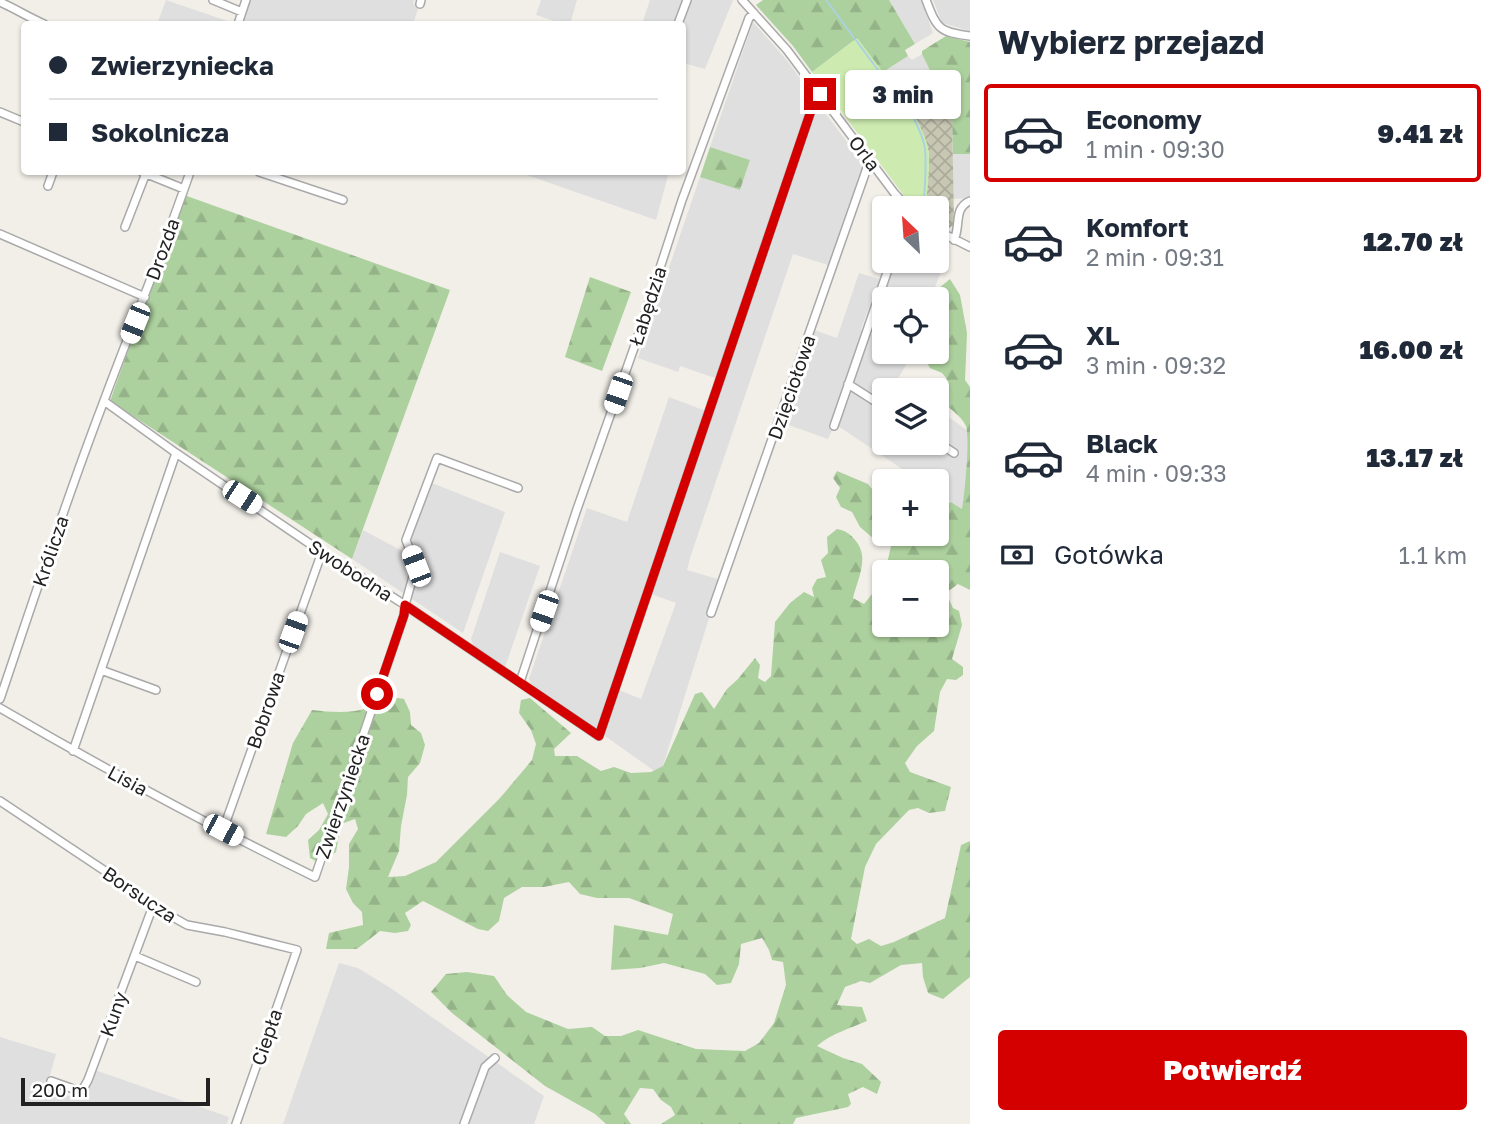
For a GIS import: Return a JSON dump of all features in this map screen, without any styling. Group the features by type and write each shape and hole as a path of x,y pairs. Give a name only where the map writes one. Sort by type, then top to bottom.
{"street":[{"path":"213,0 242,12"},
{"path":"239,21 246,0"},
{"path":"679,21 687,0"},
{"name":"Orla","path":"742,0 787,50 898,196"},
{"path":"926,0 934,21 940,28 948,33 970,36"},
{"path":"0,2 37,21"},
{"name":"Łabędzia","path":"520,682 681,201 749,18 754,13"},
{"name":"Swobodna","path":"103,402 599,736 815,99 820,94"},
{"path":"0,112 21,121"},
{"name":"Dzięciołowa","path":"712,613 867,168 872,163"},
{"path":"48,186 52,175"},
{"path":"125,227 143,175"},
{"path":"151,175 184,189"},
{"name":"Drozda","path":"103,402 145,297 189,175"},
{"path":"268,175 343,200"},
{"path":"954,240 960,208 970,201"},
{"path":"0,234 145,297"},
{"path":"949,237 970,247"},
{"path":"834,426 887,273"},
{"path":"848,384 872,399"},
{"name":"Królicza","path":"0,699 103,402"},
{"path":"949,450 954,453"},
{"path":"73,751 176,453"},
{"name":"Zwierzyniecka","path":"258,849 315,877 404,615 416,566 406,540 437,458 518,488"},
{"name":"Bobrowa","path":"223,830 322,552"},
{"path":"101,670 156,690"},
{"name":"Lisia","path":"0,708 73,751 258,849"},
{"name":"Borsucza","path":"0,801 141,895 153,906 187,925 297,950"},
{"name":"Kuny","path":"51,1081 75,1090 83,1090 153,906"},
{"name":"Ciepła","path":"236,1124 297,950"},
{"path":"135,956 196,982"},
{"path":"464,1124 485,1067 495,1058"}],"shaded area":[{"path":"166,0 227,21 158,21"},
{"path":"248,0 414,0 413,4 419,6 414,21 240,21"},
{"path":"541,0 577,0 571,21 554,21 536,15"},
{"path":"650,0 733,0 705,69 686,64 686,21 643,21"},
{"path":"889,0 921,0 933,33 915,44"},
{"path":"933,0 970,0 970,31 942,23"},
{"path":"753,22 812,94 718,379 680,366 678,372 638,358 700,177 740,190 750,160 710,147"},
{"path":"922,54 928,65 970,114 970,198 953,199 952,115 915,117 883,72 908,56 912,60"},
{"path":"818,104 864,164 828,265 793,254 691,555 687,570 721,580 660,775 605,736 604,732 619,690 641,699 676,603 651,594"},
{"path":"952,115 954,225 949,228 949,196 927,196 929,153 915,117"},
{"path":"527,175 668,175 656,220"},
{"path":"859,273 886,281 889,273 941,273 935,287 872,287 872,299 861,329 872,335 872,364 907,364 898,378 872,378 872,449 841,428 834,426 828,439 783,423 814,330 837,338"},
{"path":"669,397 706,411 598,727 591,728 533,688 529,679 587,508 627,522"},
{"path":"949,417 968,431 968,470 962,509 949,500 949,469 902,469 881,455 949,455"},
{"path":"432,483 505,512 463,633 352,559 363,530 406,553"},
{"path":"500,552 540,566 504,670 475,649 471,639"},
{"path":"339,963 358,968 392,989 544,1096 534,1124 283,1124"},
{"path":"0,1037 56,1054 46,1089 82,1100 95,1070 229,1117 227,1124 0,1124"}],"green space":[{"path":"763,0 889,0 915,44 905,50 908,56 883,72 857,38 812,72 756,5"},
{"path":"946,36 970,42 970,154 953,154 952,115 922,54 922,51"},
{"path":"857,38 900,94 920,126 929,153 927,196 904,196 812,72"},
{"path":"710,147 750,160 740,190 700,177"},
{"path":"184,195 450,290 352,559 110,401"},
{"path":"590,277 631,292 602,371 565,357"},
{"path":"950,279 960,295 967,333 965,380 970,387 970,590 958,584 949,591 949,560 888,560 891,546 949,546 949,503 962,509 966,479 966,426 949,408 949,378 930,368 928,364 949,364 949,287 940,287"},
{"path":"837,471 868,484 872,489 872,537 860,527 852,512 841,507 836,497 840,488 833,478"},
{"path":"837,529 851,536 862,553 862,568 853,598 864,604 872,594 872,637 949,637 949,599 953,608 959,611 962,625 952,659 963,667 963,675 956,680 947,679 940,692 934,731 917,746 905,763 910,772 951,787 945,811 929,813 918,808 909,810 876,844 865,867 851,939 857,944 869,939 881,946 945,918 961,845 970,841 970,977 943,999 928,993 922,963 901,965 870,983 861,981 845,987 837,1005 862,1007 867,1021 835,1034 817,1046 862,1064 881,1082 877,1094 863,1087 848,1094 851,1104 848,1107 796,1118 793,1124 661,1124 675,1115 671,1107 661,1100 653,1089 640,1088 624,1114 631,1124 606,1124 595,1114 545,1086 452,1013 431,992 446,974 467,972 494,976 507,995 526,1012 568,1029 592,1027 605,1036 621,1036 638,1030 696,1049 745,1051 759,1043 774,1023 786,985 783,962 772,960 762,938 741,944 739,964 731,983 717,985 705,974 664,963 611,970 614,925 668,935 673,914 629,898 597,898 580,894 569,882 544,887 522,887 504,898 499,921 488,931 478,929 423,901 405,913 411,925 408,931 380,931 357,949 326,949 329,933 363,925 362,912 353,903 346,889 349,844 358,829 355,819 341,824 336,852 321,864 310,858 308,840 319,830 328,814 323,803 306,814 286,837 266,834 293,743 312,710 353,711 389,699 404,699 410,712 411,725 421,733 425,745 420,763 408,777 399,851 388,877 405,876 436,862 500,798 532,760 536,744 531,730 519,713 521,700 530,698 571,733 554,749 555,756 577,756 601,771 614,767 631,773 651,772 663,766 695,694 702,692 714,709 727,689 755,658 760,665 758,678 765,682 771,676 775,622 790,603 804,592 814,597 812,588 817,579 826,577 821,560 828,553 827,537"}],"waterway":[{"path":"826,0 913,117 926,156 924,196"}],"route":[{"path":"377,694 405,605 599,736 815,99 820,94"}]}
